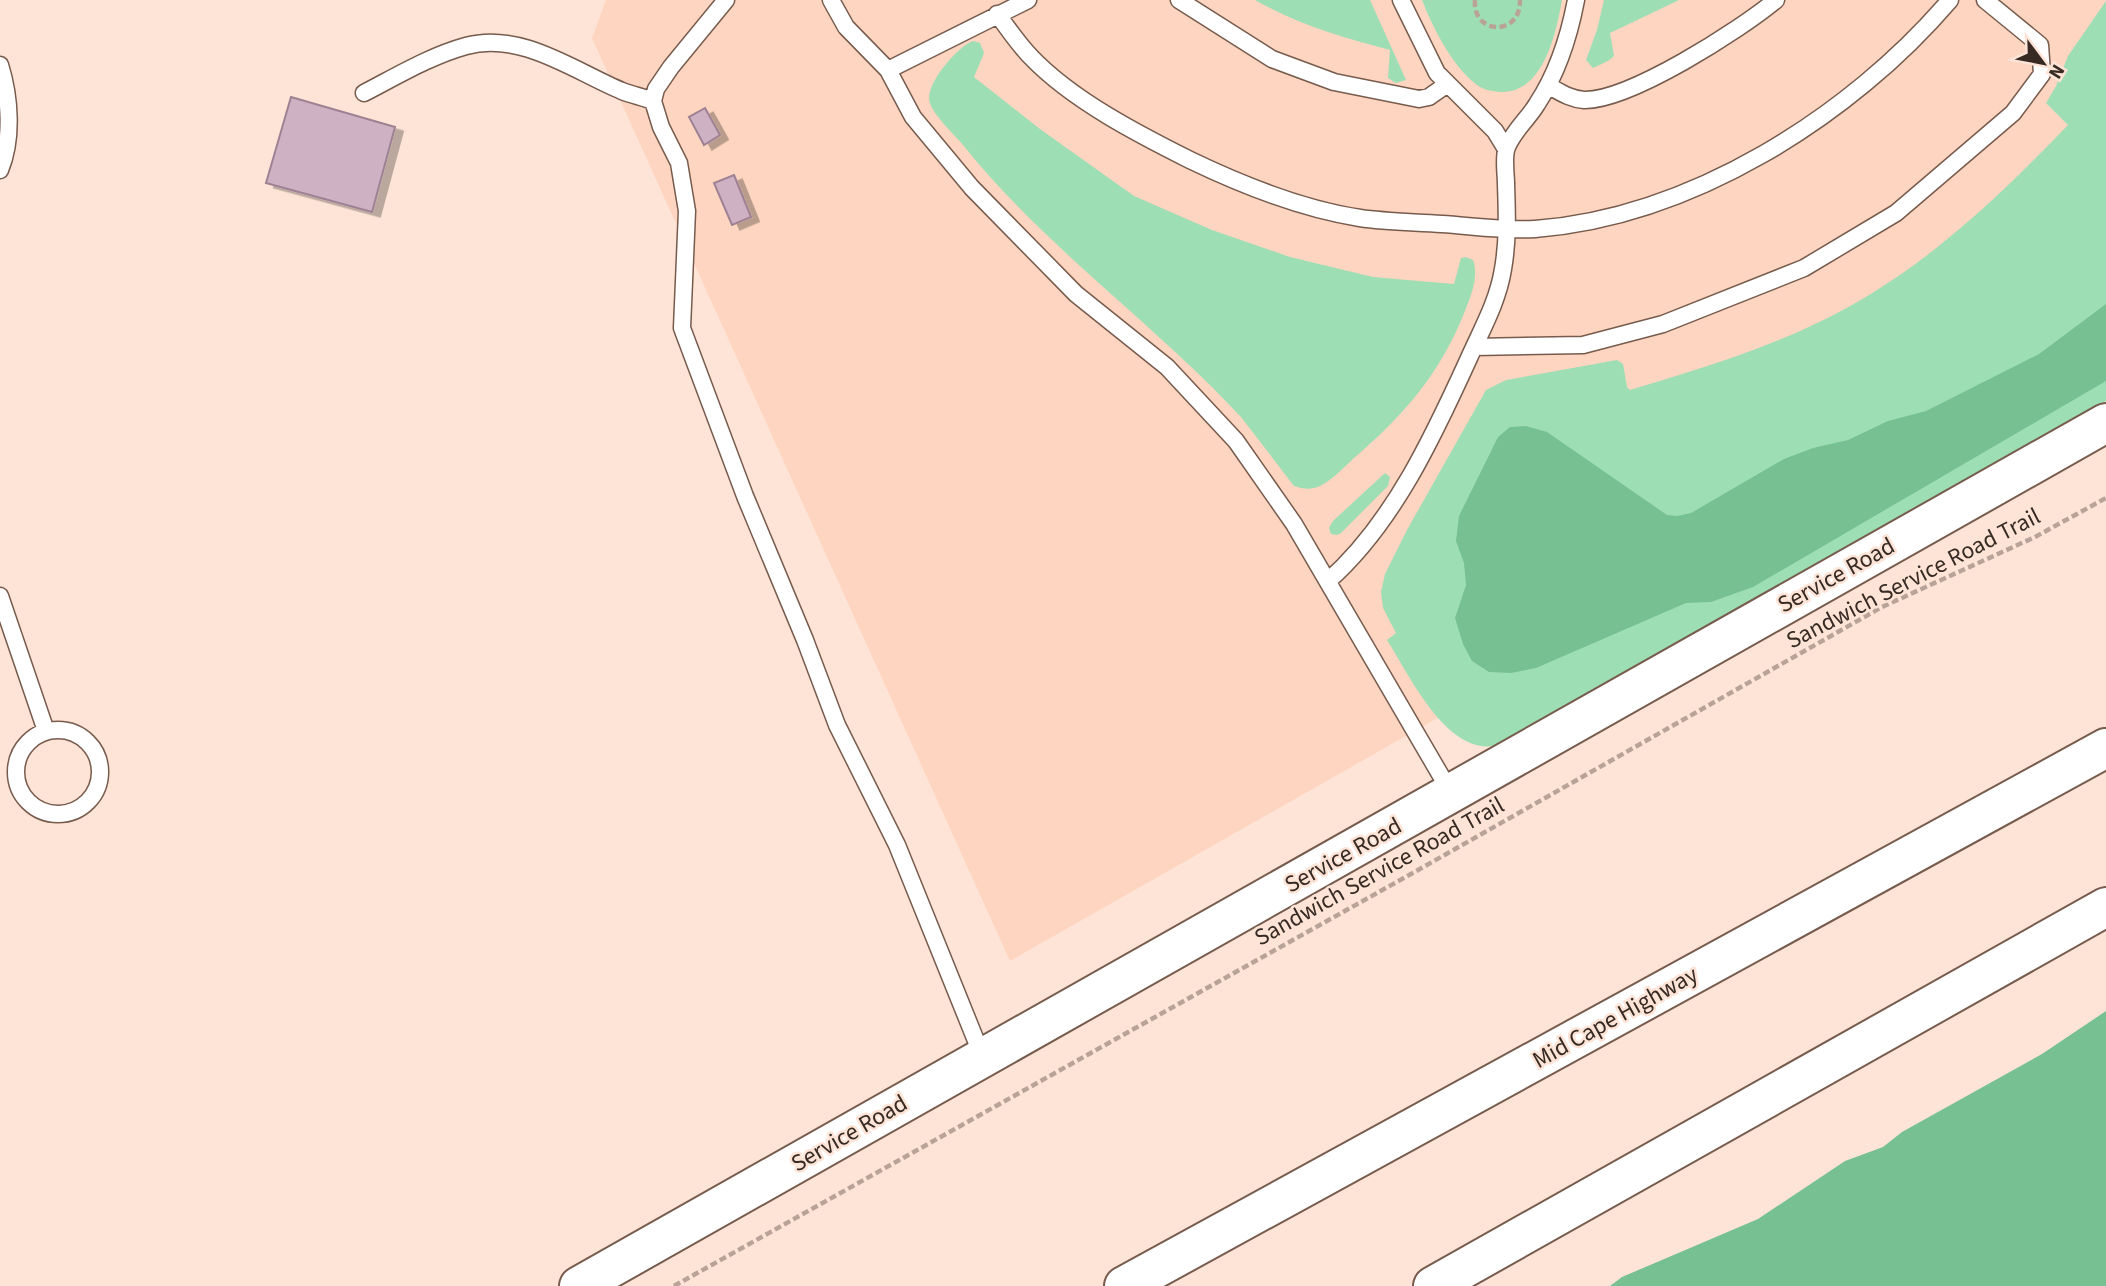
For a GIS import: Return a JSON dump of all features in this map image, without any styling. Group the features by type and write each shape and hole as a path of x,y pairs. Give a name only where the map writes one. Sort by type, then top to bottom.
{"main road":[{"name":"Service Road","path":"579,1286 2106,423"},
{"name":"Mid Cape Highway","path":"1124,1286 2106,748"},
{"path":"1433,1286 2106,907"}],"lane":[{"path":"726,0 671,67 656,89 653,100 661,127 679,163 687,211 682,328 745,496 837,725 897,845 983,1058"},
{"path":"831,0 846,27 888,70 912,117 988,206 1076,294 1167,367 1236,441 1294,524 1451,794"},
{"path":"888,70 1028,0"},
{"path":"1179,0 1272,59 1334,82 1419,99 1429,97 1446,85"},
{"path":"1401,0 1431,64 1446,85 1494,131 1506,149"},
{"path":"1328,581 1362,547 1387,511 1441,418 1474,347 1499,287 1507,228 1506,149 1518,127 1535,108 1549,86 1570,30 1576,0"},
{"path":"1549,86 1564,95 1584,100 1627,89 1693,56 1776,0"},
{"path":"997,14 1031,58 1080,98 1164,148 1253,189 1358,218 1533,229 1588,221 1666,199 1740,167 1819,120 1884,68 1924,30 1950,0"},
{"path":"1474,347 1583,345 1663,324 1804,268 1896,213 2013,113 2042,74 2040,45 1985,0"},
{"path":"364,93 442,54 469,45 492,43 534,50 624,92 653,100"},
{"path":"0,65 9,116 4,160 0,170"},
{"path":"0,596 46,731"},
{"path":"46,731 68,731 78,736 87,741 99,759 100,781 90,800 72,813 50,814 30,804 18,785 16,763 27,744 46,731"}],"path":[{"path":"1475,0 1481,21 1495,27 1503,27 1516,19 1520,11 1520,0"},
{"name":"Sandwich Service Road Trail","path":"674,1286 1882,607 2035,537 2106,498"}],"shaded area":[{"path":"606,0 2106,0 2106,338 1010,961 592,38"}],"green space":[{"path":"1255,0 1370,0 1406,80 1396,83 1388,78 1390,50 1321,29"},
{"path":"1422,0 1562,0 1552,43 1538,71 1529,82 1517,89 1503,92 1480,87 1459,68 1438,34"},
{"path":"1604,0 1679,0 1610,33 1614,56 1593,68 1586,60"},
{"path":"2106,1 2106,401 1501,744 1482,746 1464,740 1448,728 1419,693 1387,640 1396,633 1383,608 1381,592 1385,574 1407,530 1486,390 1506,380 1617,360 1623,364 1627,387 1630,390 1712,365 1792,335 1875,291 1963,226 2017,177 2068,125 2046,103 2068,56"},
{"path":"973,41 980,43 984,53 974,77 1040,129 1134,196 1212,230 1290,257 1373,277 1454,284 1461,258 1473,260 1475,279 1465,311 1444,355 1419,392 1371,443 1329,481 1313,488 1294,486 1241,417 1021,210 936,114 929,96 937,77 959,50"},
{"path":"2106,304 2106,381 1753,587 1711,602 1686,603 1536,668 1511,673 1489,672 1472,661 1463,644 1455,618 1466,585 1464,563 1456,541 1459,516 1498,437 1510,427 1526,426 1547,432 1667,515 1677,516 1691,513 1784,459 1813,448 1848,440 1888,421 1926,411 2039,354"},
{"path":"1385,473 1390,477 1388,486 1341,533 1331,534 1329,528 1333,521"},
{"path":"2106,1011 2106,1286 1610,1286 1622,1277 1758,1219 1845,1161 1883,1147 1902,1132 2042,1054"}],"building":[{"path":"291,97 395,127 372,212 266,183"},
{"path":"705,108 720,135 704,145 689,117"},
{"path":"734,175 751,217 732,225 714,183"}]}
